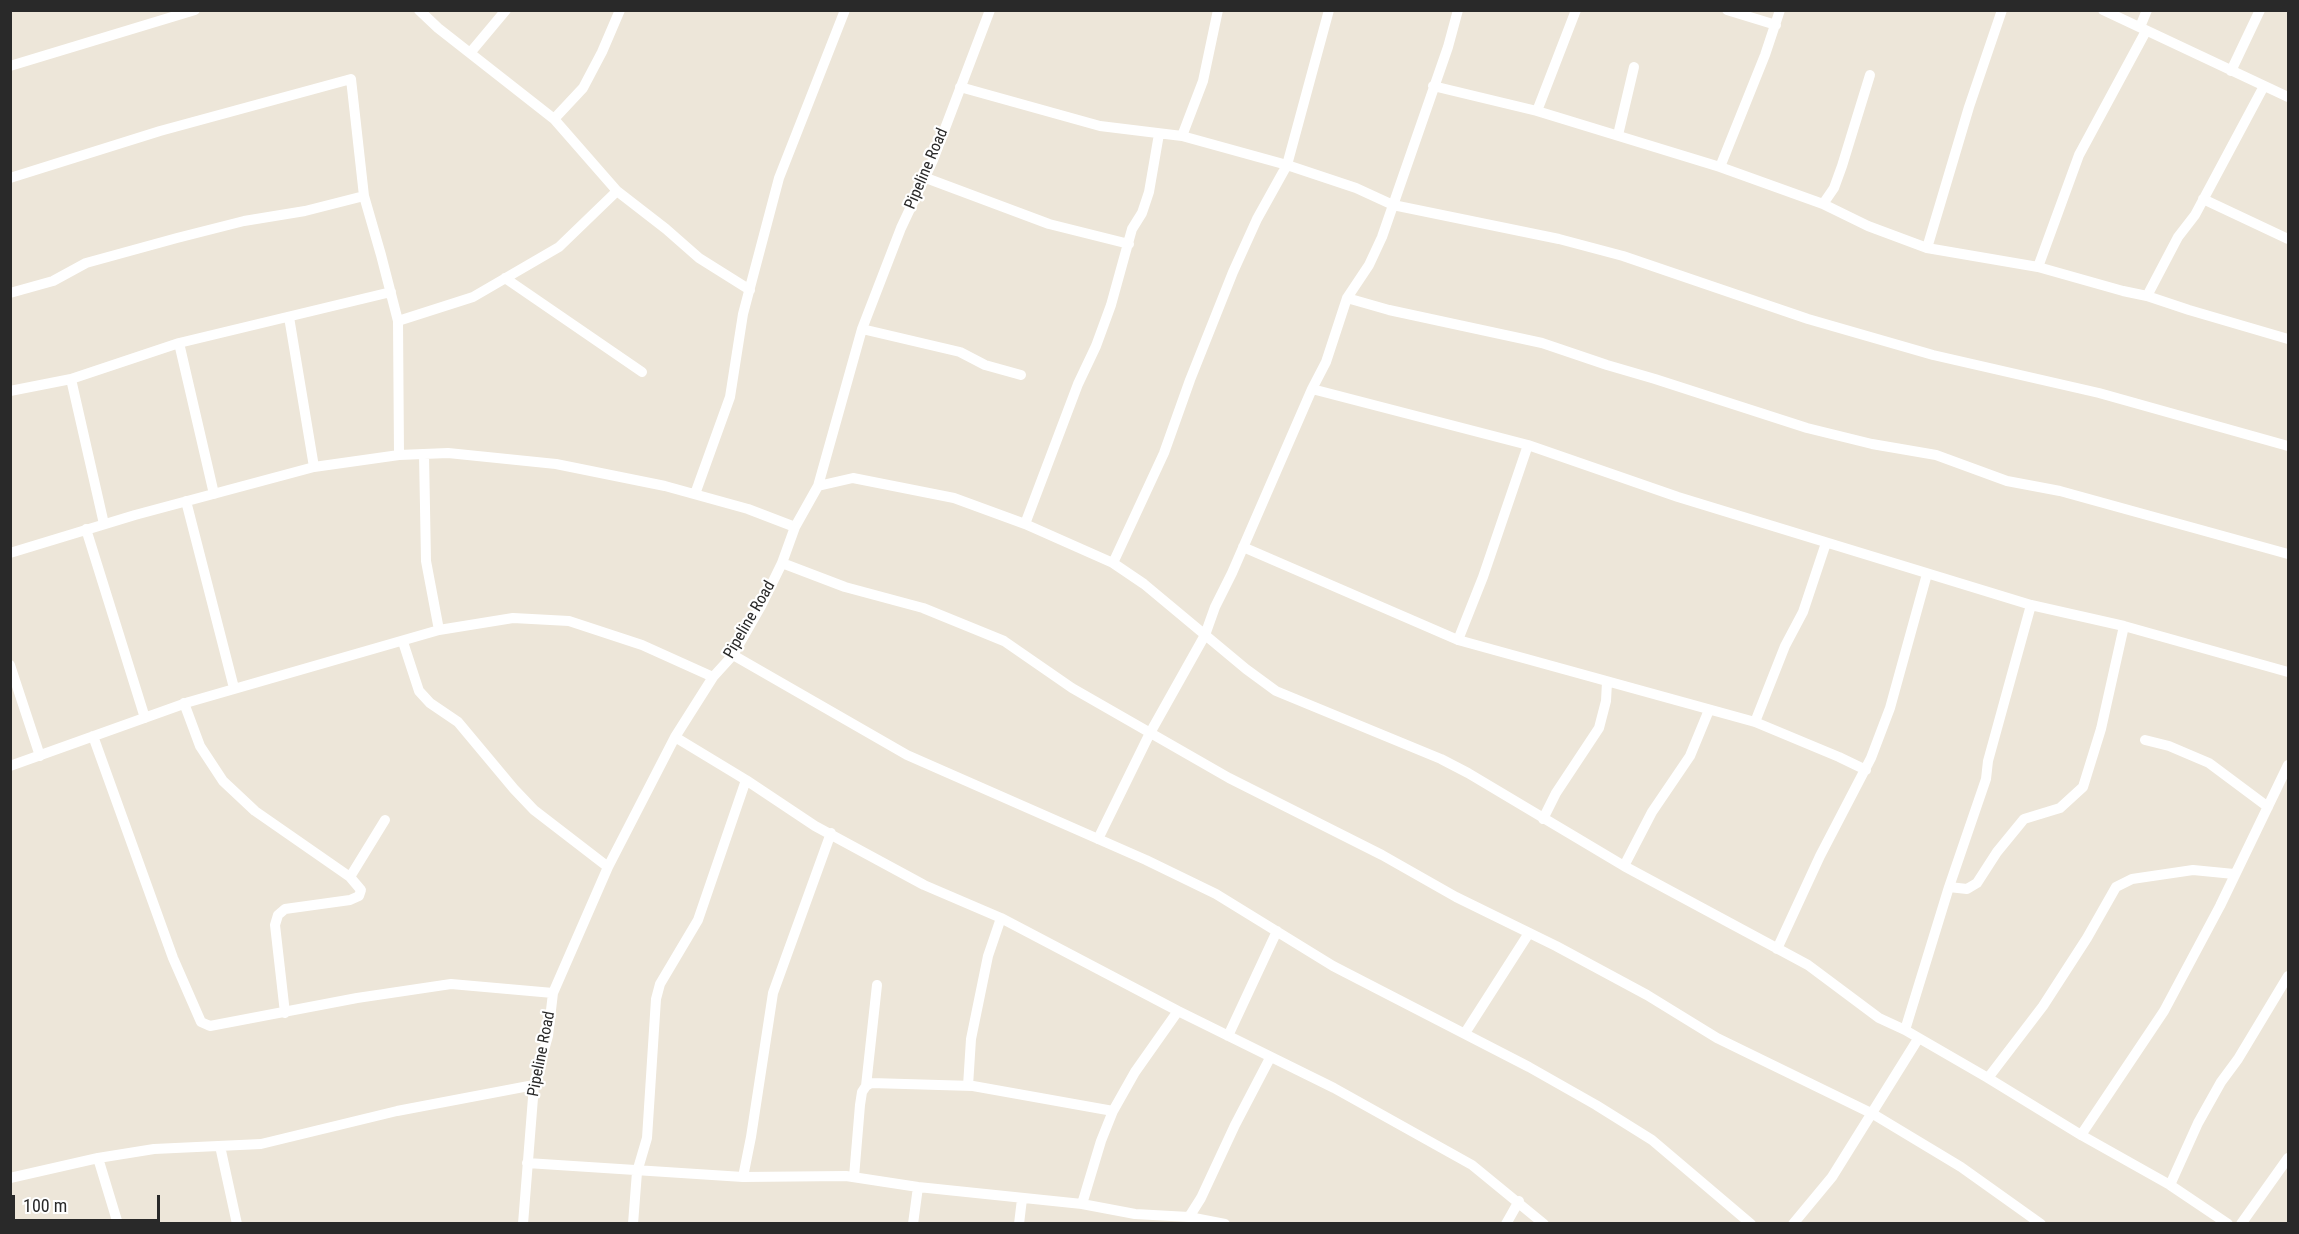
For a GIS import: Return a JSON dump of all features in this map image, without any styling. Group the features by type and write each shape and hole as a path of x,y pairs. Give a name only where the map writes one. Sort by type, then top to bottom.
{"street":[{"path":"10,66 195,10"},
{"path":"419,10 438,28 554,119 617,191 699,258 750,290"},
{"path":"470,53 506,10"},
{"path":"554,119 583,88 620,10"},
{"path":"694,494 730,397 743,314 779,178 845,10"},
{"name":"Pipeline Road","path":"523,1224 534,1085 548,1036 552,993 608,867 675,737 713,677 732,655 761,606 782,563 795,527 818,486 862,329 901,228 926,178 990,10"},
{"path":"1182,136 1203,81 1218,10"},
{"path":"1113,563 1164,453 1233,272 1257,219 1287,165 1329,10"},
{"path":"1098,839 1150,734 1205,635 1215,607 1326,362 1347,298 1369,265 1382,237 1448,47 1458,10"},
{"path":"1537,111 1576,10"},
{"path":"1727,10 1776,25"},
{"path":"1720,167 1780,10"},
{"path":"1927,248 1969,107 2002,10"},
{"path":"2103,10 2289,97"},
{"path":"2038,267 2079,155 2143,29 2147,10"},
{"path":"2231,71 2260,10"},
{"path":"1617,135 1634,67"},
{"path":"1823,204 1834,188 1870,75"},
{"path":"10,178 160,131 351,79 364,196 398,321 399,455"},
{"path":"1433,86 1537,111 1720,167 1823,204 1868,226 1927,248 2038,267 2147,296 2289,339"},
{"path":"2147,296 2178,237 2203,200 2264,86"},
{"path":"960,87 1100,126 1182,136 1287,165 1356,188 1394,205 1559,239 1623,256 1808,319 1933,355 2099,393 2289,446"},
{"path":"1025,524 1078,384 1096,346 1132,229 1142,213 1149,192 1159,134"},
{"path":"926,178 1049,224 1129,244"},
{"path":"398,321 473,297 559,247 617,191"},
{"path":"10,293 53,281 86,263 177,238 244,221 305,211 364,196"},
{"path":"2203,200 2289,239"},
{"path":"505,278 642,372"},
{"path":"10,391 71,379 179,343 391,292"},
{"path":"1347,298 1389,310 1542,343 1807,428 1872,444 1936,455 2007,481 2060,491 2289,554"},
{"path":"289,317 314,467"},
{"path":"862,329 960,352 985,365 1021,375"},
{"path":"179,343 214,494"},
{"path":"71,379 104,524"},
{"path":"1312,389 1528,445 1678,497 2031,605 2124,626 2289,672"},
{"path":"1458,640 1483,577 1528,445"},
{"path":"10,553 86,529 314,467 399,455 448,453 556,464 665,486 748,509 795,527"},
{"path":"424,454 426,561 439,630"},
{"path":"818,486 853,478 954,498 1025,524 1113,563 1144,584 1276,692 1441,759 1624,866 1808,965 1879,1018 1905,1030 2080,1135 2170,1185 2228,1224"},
{"path":"186,501 234,688"},
{"path":"86,529 145,717"},
{"path":"1755,722 1785,646 1803,612 1826,543"},
{"path":"1243,547 1458,640 1755,722 1866,770"},
{"path":"782,563 845,587 923,608 1004,641 1072,688 1228,778 1362,845 1456,897 1647,995 1717,1038 1873,1114 1961,1167 2041,1224"},
{"path":"1777,949 1820,855 1866,770 1890,708 1928,574"},
{"path":"1905,1030 1949,887 1986,779 1988,761 2031,605"},
{"path":"10,766 184,703 234,688 439,630 513,618 569,621 642,645 713,677"},
{"path":"1949,887 1967,889 1977,883 1996,852 2024,819 2060,808 2083,787 2101,729 2124,626"},
{"path":"403,642 419,691 430,703 458,723 534,810 608,867"},
{"path":"732,655 907,755 1216,894 1333,966 1465,1033 1596,1104 1652,1140 1751,1224"},
{"path":"10,665 40,756"},
{"path":"1543,819 1556,793 1599,728 1606,701 1607,682"},
{"path":"184,703 200,746 223,781 255,812 350,877 361,890 359,896 350,900 285,909 278,915 275,925 285,1013"},
{"path":"1624,866 1652,812 1690,756 1709,710"},
{"path":"93,736 173,958 201,1022 210,1026 357,998 452,984 552,993"},
{"path":"675,737 746,780 815,826 924,885 1002,918 1178,1011 1334,1088 1473,1165 1544,1224"},
{"path":"2145,740 2169,746 2209,763 2268,807"},
{"path":"2080,1135 2164,1011 2220,906 2289,765"},
{"path":"633,1224 637,1172 647,1138 656,999 660,984 698,920 746,780"},
{"path":"350,877 385,820"},
{"path":"742,1177 751,1137 773,993 831,833"},
{"path":"1988,1078 2043,1006 2087,938 2116,886 2132,879 2193,870 2234,874"},
{"path":"968,1086 971,1039 988,956 1002,918"},
{"path":"1228,1036 1277,931"},
{"path":"1465,1033 1529,933"},
{"path":"2170,1185 2198,1123 2289,976"},
{"path":"866,1086 877,985"},
{"path":"1082,1204 1113,1110 1135,1072 1178,1011"},
{"path":"1793,1224 1833,1177 1918,1039"},
{"path":"1189,1217 1270,1058"},
{"path":"855,1177 862,1092 871,1083 968,1086 1113,1110"},
{"path":"10,1178 98,1158 154,1149 261,1144 397,1112 534,1085"},
{"path":"220,1146 237,1224"},
{"path":"98,1158 118,1224"},
{"path":"2241,1224 2289,1158"},
{"path":"527,1163 637,1172 742,1177 855,1177 918,1187 1082,1204 1135,1219 1189,1217 1225,1224"},
{"path":"913,1224 918,1187"},
{"path":"1019,1224 1022,1199"},
{"path":"1506,1224 1519,1201"}]}
